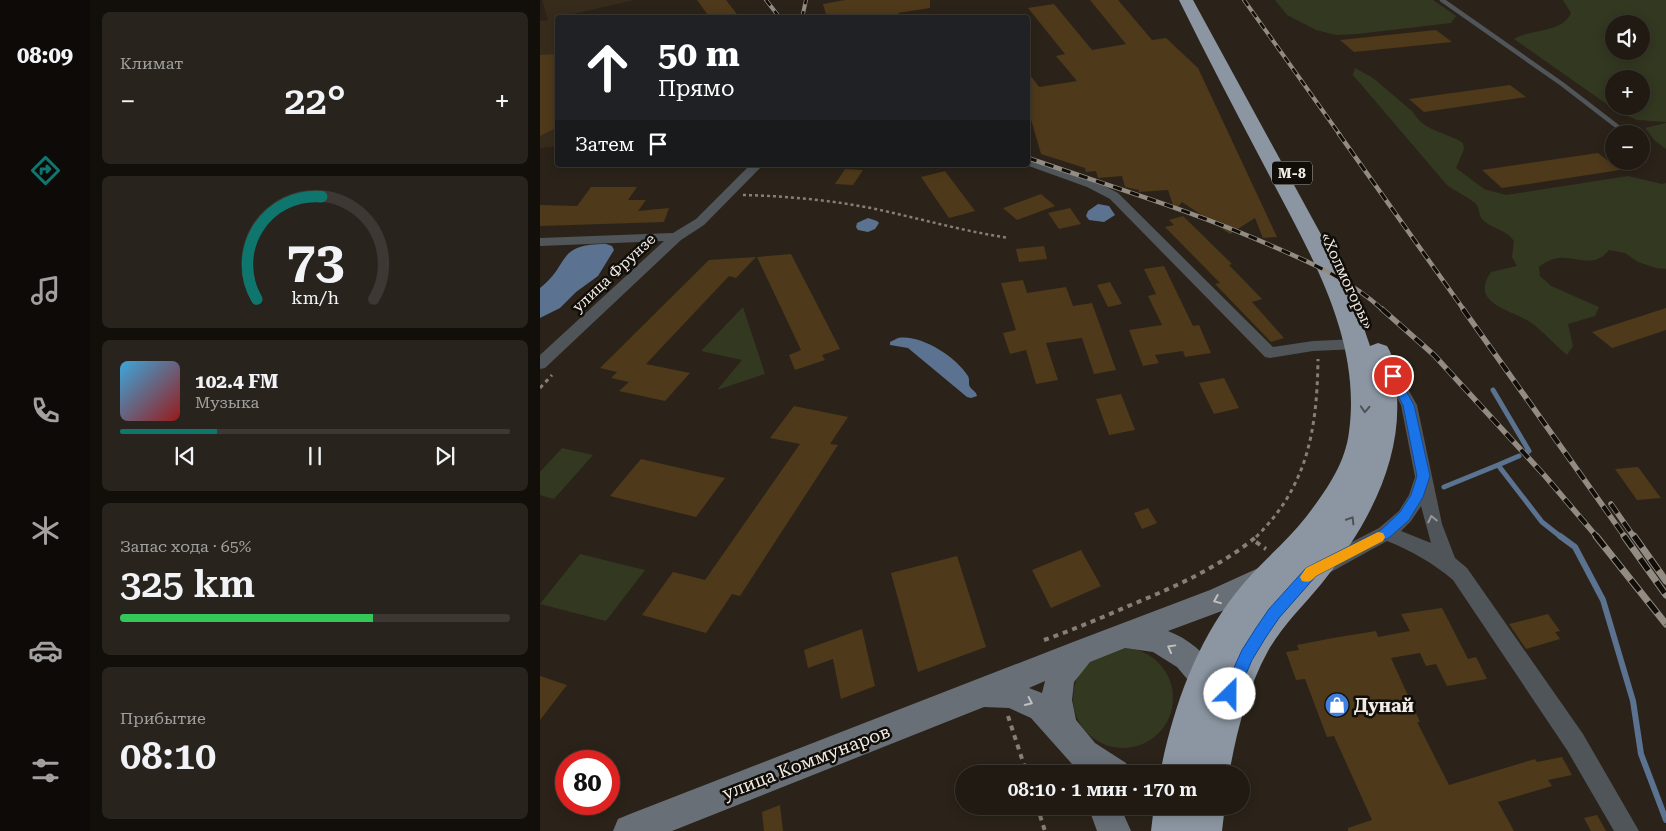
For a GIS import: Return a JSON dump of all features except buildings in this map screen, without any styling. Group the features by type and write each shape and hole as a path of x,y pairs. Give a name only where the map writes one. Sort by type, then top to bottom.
{"highway":[{"name":"«Холмогоры»","path":"1186,0 1329,271 1347,311 1383,374 1385,392 1382,430 1375,468 1362,500 1348,524 1311,572 1274,613 1256,640 1234,683 1219,726"},
{"name":"«Холмогоры»","path":"1197,0 1361,304 1367,344 1364,370 1366,396 1363,436 1346,479 1322,518 1246,605 1226,637 1206,680"},
{"name":"М-8","path":"1184,765 1194,713 1206,680"},
{"name":"М-8","path":"1188,765 1219,726"},
{"path":"1171,831 1173,815"},
{"path":"1202,831 1204,815"}],"street":[{"path":"1030,163 1091,184 1114,196 1270,353 1318,346 1367,344 1409,405 1433,524 1446,561"},
{"path":"676,237 700,222 755,167"},
{"name":"улица Фрунзе","path":"540,242 676,237"},
{"name":"улица Фрунзе","path":"540,364 676,237"},
{"path":"1311,572 1386,534 1405,516 1417,497 1424,476"},
{"path":"1386,534 1414,544 1446,561 1460,574 1575,742 1628,831"},
{"name":"улица Коммунаров","path":"630,831 992,693 1083,651 1220,599 1277,571"},
{"path":"1120,637 1139,636 1150,638 1174,648 1196,666 1206,680 1218,709 1219,726"},
{"path":"1081,754 1060,719 1057,704 1058,685 1062,671 1083,651"},
{"path":"992,693 1010,694 1042,708 1081,754 1100,765"},
{"path":"1108,815 1114,831"}],"lane":[{"path":"1442,0 1562,84 1615,125"}],"path":[{"path":"740,195 805,199 868,207 958,229 1009,238"},
{"path":"1044,640 1138,602 1198,575 1233,554 1275,516 1287,500 1304,466 1310,444 1318,377 1318,346"},
{"path":"540,388 552,374"},
{"path":"992,693 1023,765"},
{"path":"1040,815 1045,831"}],"shaded area":[{"path":"542,0 634,0 569,15 555,15 555,146 540,148 540,21 548,20"}],"green space":[{"path":"1275,0 1433,0 1456,16 1451,23 1336,35 1316,30 1287,15"},
{"path":"1563,0 1666,0 1666,122 1637,120 1625,115 1650,115 1650,70 1605,70 1605,103 1514,39 1553,28 1566,20 1571,13"},
{"path":"1355,68 1373,78 1423,123 1463,143 1464,149 1456,168 1484,189 1506,195 1628,176 1662,184 1666,183 1666,269 1638,262 1625,253 1609,250 1601,257 1593,260 1559,258 1549,260 1539,267 1540,276 1551,286 1599,307 1595,316 1568,324 1573,346 1567,355 1530,322 1503,309 1488,298 1485,291 1491,272 1517,266 1512,257 1514,241 1507,234 1484,221 1474,202 1446,184 1353,75"},
{"path":"1666,123 1666,149 1650,134 1650,127"},
{"path":"743,307 765,374 717,390 742,360 701,351"},
{"path":"562,448 593,455 554,499 540,495 540,472"},
{"path":"580,554 645,570 606,621 540,604"},
{"path":"1123,648 1142,652 1158,663 1169,679 1173,698 1169,717 1158,733 1142,744 1123,748 1104,744 1088,733 1077,717 1073,698 1077,679 1088,663 1104,652"}],"water":[{"path":"1098,204 1109,206 1115,215 1104,222 1089,220 1086,216 1088,211"},
{"path":"868,218 879,223 875,229 868,232 858,230 856,227 857,223"},
{"path":"606,244 612,246 614,250 598,276 576,292 560,308 540,318 540,288 550,279 566,257 579,248"},
{"path":"898,338 907,338 927,343 947,355 968,376 969,386 977,396 967,397 908,348 890,345 890,342"}],"waterway":[{"path":"1493,390 1529,451 1525,453"},
{"path":"1498,465 1519,456"},
{"path":"1444,487 1498,465"},
{"path":"1498,465 1542,522 1561,537"},
{"path":"1560,536 1575,547 1603,600 1633,701 1641,754 1666,820"}],"railway":[{"path":"766,0 778,15"},
{"path":"803,15 806,0"},
{"path":"1244,0 1340,135"},
{"path":"1339,134 1464,310"},
{"path":"1030,159 1181,210 1242,233 1316,266 1344,281 1383,310"},
{"path":"1382,309 1434,355 1545,476 1597,537"},
{"path":"1463,309 1625,537"},
{"path":"1611,504 1634,537"},
{"path":"1596,536 1666,624"},
{"path":"1624,536 1666,595"},
{"path":"1634,536 1666,581"}],"slow traffic":[{"path":"1307,577 1311,572 1378,537"}],"place":[{"name":"Дунай","path":"1337,705"}],"route":[{"path":"1230,694 1247,655 1261,632 1274,613 1311,572 1386,534 1405,516 1417,497 1424,476 1409,405 1393,376"}]}
